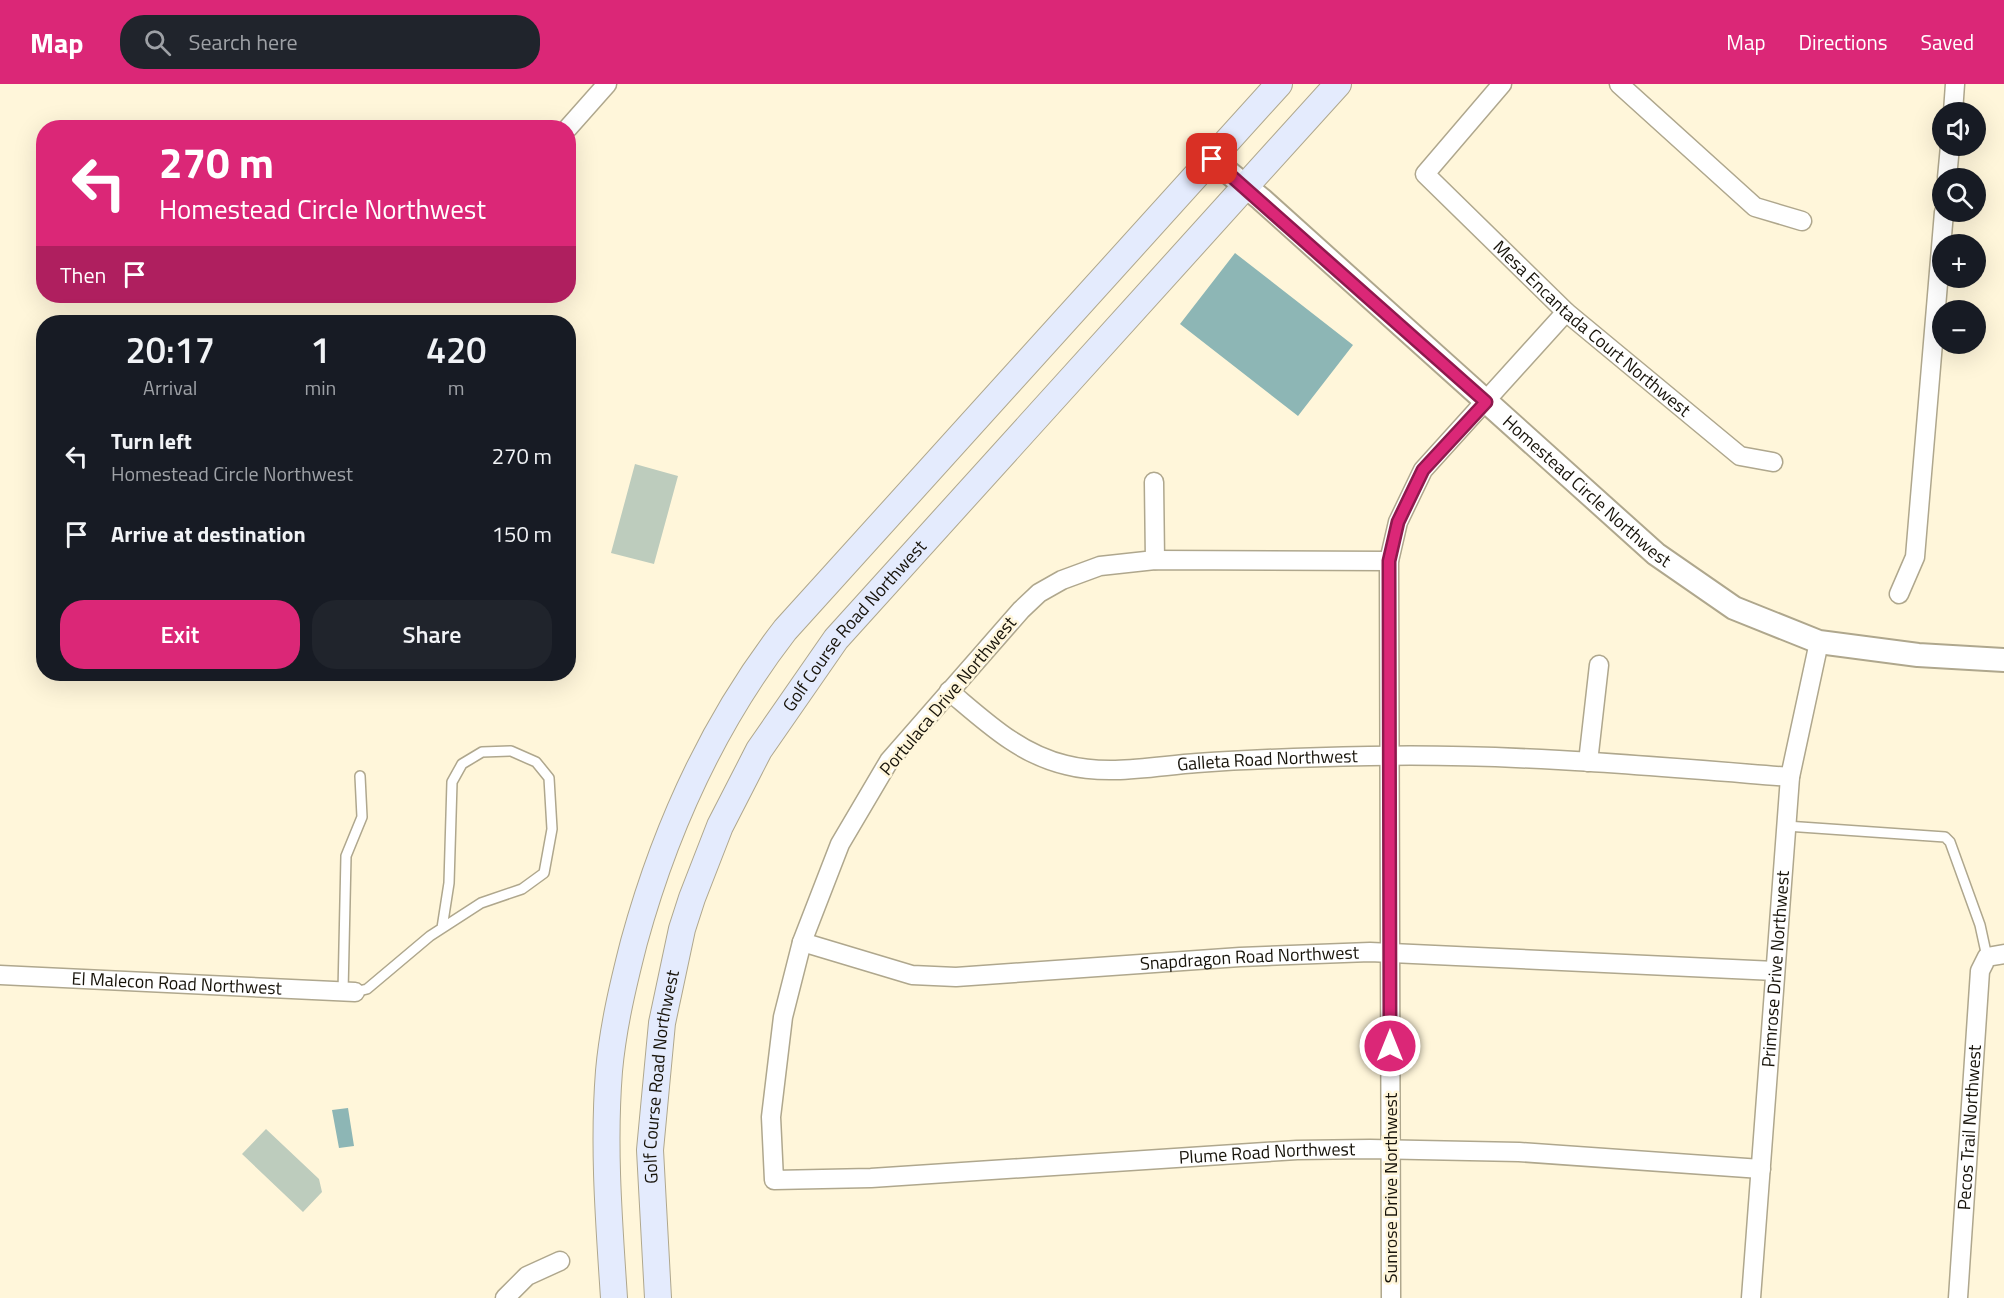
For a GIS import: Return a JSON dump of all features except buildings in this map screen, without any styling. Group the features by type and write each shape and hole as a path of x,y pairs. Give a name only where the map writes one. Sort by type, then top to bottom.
{"main road":[{"path":"614,1298 606,1151 609,1070 619,1000 651,880 673,822 698,770 752,672 785,630 1279,84"},
{"name":"Golf Course Road Northwest","path":"658,1298 650,1150 662,1023 682,929 692,898 720,826 759,750 836,639 1338,84"}],"street":[{"path":"575,120 607,84"},
{"name":"Mesa Encantada Court Northwest","path":"1502,84 1425,174 1566,312 1740,456 1773,462"},
{"path":"1619,84 1755,207 1802,221"},
{"path":"1954,102 1955,84"},
{"name":"Homestead Circle Northwest","path":"1212,159 1245,185 1656,554 1734,608 1820,642 1918,655 2004,660"},
{"path":"1899,594 1915,557 1943,222"},
{"name":"Sunrose Drive Northwest","path":"1391,1298 1389,561 1398,522 1423,470 1566,312"},
{"path":"1154,482 1155,560"},
{"name":"Portulaca Drive Northwest","path":"774,1180 771,1117 783,1017 802,942 820,891 845,834 889,761 949,691 1039,593 1062,580 1100,566 1155,560 1389,561"},
{"name":"Primrose Drive Northwest","path":"1751,1298 1790,777 1820,642"},
{"path":"1588,762 1599,665"},
{"name":"Galleta Road Northwest","path":"949,691 1011,743 1040,757 1068,766 1102,770 1239,760 1390,756 1588,762 1790,777"},
{"name":"Snapdragon Road Northwest","path":"802,942 912,975 956,977 1240,957 1390,952 1775,971"},
{"name":"Pecos Trail Northwest","path":"1958,1298 1980,970 1995,955"},
{"name":"El Malecon Road Northwest","path":"0,975 349,992"},
{"name":"Plume Road Northwest","path":"774,1180 871,1178 1297,1150 1391,1149 1519,1152 1761,1168"},
{"path":"505,1298 527,1276 560,1261"}],"lane":[{"path":"360,776 362,817 346,856 349,992 367,989 442,928 481,903 522,889 544,873 552,829 549,778 536,762 511,751 482,752 462,764 452,782 449,883 442,928"},
{"path":"1786,826 1945,837 1950,842 1980,925 1995,955"}],"green space":[{"path":"635,464 678,476 654,564 611,553"},
{"path":"266,1129 319,1179 322,1192 303,1212 242,1154"}],"water":[{"path":"1235,253 1353,345 1298,416 1180,324"},
{"path":"348,1108 354,1146 339,1148 332,1110"}],"route":[{"path":"1212,159 1245,185 1486,402 1423,470 1398,522 1389,561 1390,1046"}]}
